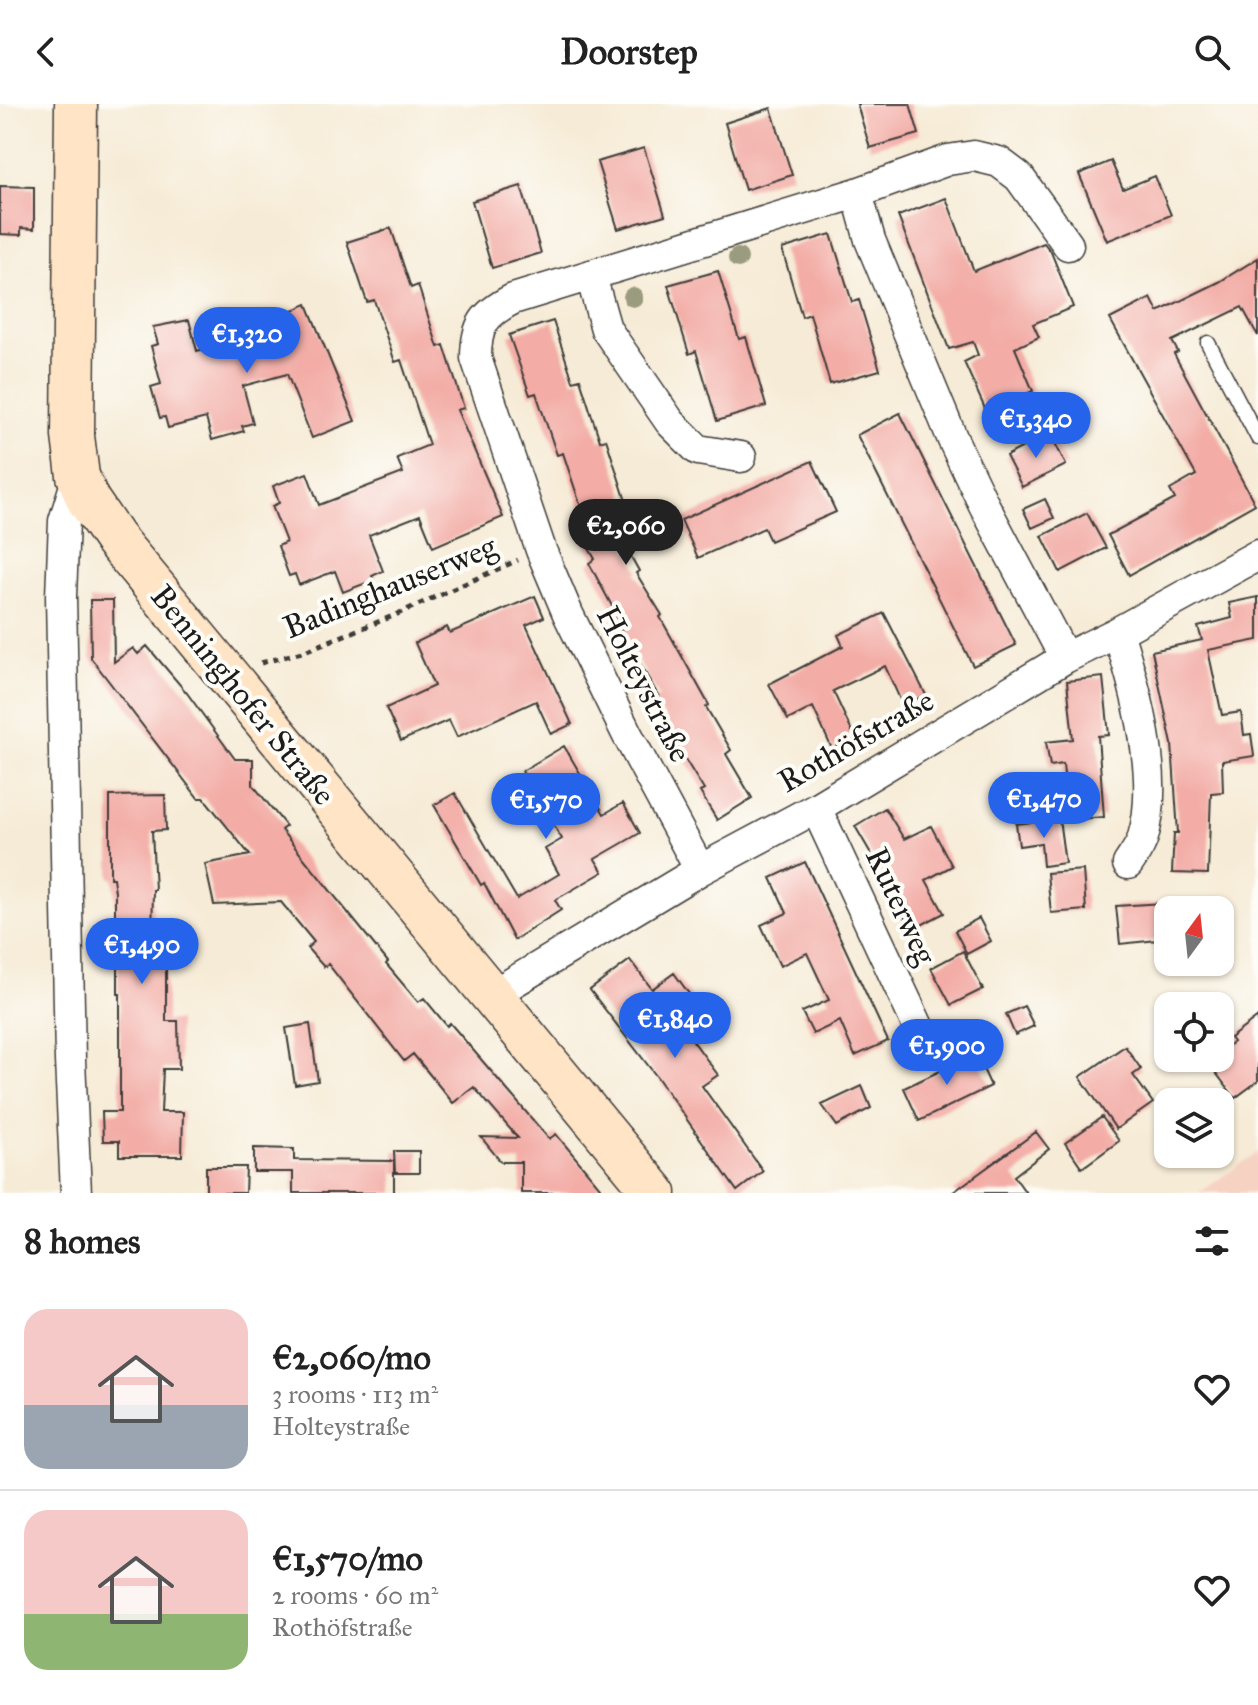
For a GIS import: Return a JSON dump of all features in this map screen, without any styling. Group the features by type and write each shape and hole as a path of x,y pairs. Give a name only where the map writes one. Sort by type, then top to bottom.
{"main road":[{"name":"Benninghofer Straße","path":"76,104 73,436 78,476 88,500 114,538 655,1193"}],"street":[{"name":"Holteystraße","path":"700,870 627,734 568,614 541,550 476,358 476,338 487,316 513,299 857,193 948,160 974,156 999,162 1019,177 1068,245"},
{"path":"857,193 870,240 953,440 1065,658"},
{"path":"591,276 606,329 670,422 698,450 741,457"},
{"path":"76,1193 70,1060 61,596 64,521 78,476"},
{"name":"Rothöfstraße","path":"492,995 700,870 816,808 1065,658 1258,555"},
{"path":"1118,632 1138,697 1147,770 1148,801 1143,838 1128,864"},
{"name":"Ruterweg","path":"816,808 922,1035"}],"lane":[{"path":"1208,343 1258,438"}],"path":[{"name":"Badinghauserweg","path":"255,665 302,652 393,616 541,550"}],"shaded area":[{"path":"1258,1152 1258,1193 1199,1193"}],"building":[{"path":"857,104 910,104 919,134 870,148"},
{"path":"771,108 792,175 745,190 725,123"},
{"path":"644,148 665,215 618,229 597,162"},
{"path":"1111,161 1123,189 1155,176 1171,215 1107,241 1079,174"},
{"path":"0,186 34,187 34,229 21,228 21,235 0,234"},
{"path":"521,186 541,253 492,268 472,201"},
{"path":"946,198 974,271 1044,243 1051,252 1073,307 1033,324 1039,337 1015,348 1033,391 986,411 964,362 978,355 973,342 949,349 898,216"},
{"path":"391,228 411,288 418,285 438,347 444,345 464,408 457,410 503,517 433,547 420,515 369,535 383,571 372,576 374,580 343,592 335,571 299,585 295,574 289,576 278,546 286,542 272,506 279,503 273,486 307,473 319,505 403,473 397,458 429,445 401,360 395,362 374,300 367,302 347,242"},
{"path":"831,234 852,302 859,300 880,370 830,384 810,314 802,317 782,249"},
{"path":"1258,258 1258,336 1242,307 1172,341 1178,352 1174,354 1255,504 1129,575 1108,535 1175,499 1170,490 1196,475 1110,319 1151,298 1158,312 1219,282"},
{"path":"718,271 739,339 746,337 766,406 717,421 696,351 689,354 668,285"},
{"path":"307,304 355,421 312,438 287,374 243,386 253,423 242,426 244,431 212,440 206,418 168,428 165,417 160,418 151,387 161,384 151,346 158,344 153,327 189,320 197,351 269,331 265,322"},
{"path":"553,321 573,381 580,379 600,441 606,439 626,501 604,508 709,705 706,707 731,750 726,754 752,798 717,820 700,792 704,790 677,746 680,743 654,700 659,697 609,610 613,608 589,563 595,559 584,540 591,537 563,453 557,455 536,393 530,395 509,335"},
{"path":"900,413 1016,645 973,666 857,435"},
{"path":"1050,433 1066,465 1022,487 1006,456"},
{"path":"812,461 836,512 770,541 764,528 698,558 681,520"},
{"path":"1045,499 1054,518 1032,528 1023,509"},
{"path":"1087,513 1106,548 1060,572 1042,536"},
{"path":"535,596 544,617 526,625 572,724 551,734 536,701 457,737 449,720 401,741 386,708 434,686 415,643 447,627 450,633"},
{"path":"1258,597 1258,640 1208,650 1222,715 1241,712 1244,735 1251,734 1254,756 1222,761 1223,792 1211,793 1208,874 1172,873 1174,833 1178,833 1172,744 1152,651 1202,640 1198,627 1232,618 1229,603"},
{"path":"90,600 113,600 114,662 133,648 138,654 147,646 187,693 235,759 253,759 253,785 286,826 281,830 388,962 386,964 418,1002 424,998 447,1026 450,1023 549,1139 556,1134 605,1193 521,1193 521,1162 501,1162 481,1137 518,1138 474,1087 453,1103 413,1054 404,1061 328,964 324,967 307,948 314,942 281,902 214,905 205,864 250,855 204,798 198,798 91,658"},
{"path":"884,613 926,695 903,706 885,666 833,691 855,738 832,749 813,707 788,720 769,684 843,646 838,635"},
{"path":"1103,677 1109,735 1098,736 1104,817 1068,820 1063,764 1050,766 1046,742 1073,739 1067,681"},
{"path":"564,746 604,814 623,803 640,833 595,859 603,872 555,900 561,910 514,940 484,883 481,885 434,805 455,793 517,899 559,874 545,849 562,839 522,771"},
{"path":"165,795 166,830 152,831 155,890 152,940 184,940 184,962 166,962 166,1021 178,1021 179,1069 163,1069 161,1112 183,1112 182,1156 119,1156 119,1141 103,1141 102,1112 120,1112 120,994 118,947 115,947 115,892 113,878 110,878 110,796"},
{"path":"885,808 904,839 931,826 952,866 926,880 944,913 912,930 855,826"},
{"path":"1059,819 1065,863 1043,866 1041,843 1019,846 1016,824"},
{"path":"805,862 888,1041 855,1056 840,1021 813,1034 802,1012 829,1000 807,953 780,966 761,925 787,913 771,878"},
{"path":"1083,870 1086,910 1051,913 1047,873"},
{"path":"1154,904 1154,940 1120,944 1116,906"},
{"path":"979,918 991,941 967,954 955,931"},
{"path":"963,951 983,989 951,1005 931,968"},
{"path":"630,960 652,989 674,973 697,1005 677,1019 718,1075 702,1086 763,1171 737,1191 657,1077 590,990"},
{"path":"1024,1006 1034,1026 1015,1035 1006,1014"},
{"path":"1258,1017 1258,1081 1235,1098 1234,1088 1227,1088 1215,1072 1234,1072 1234,1035"},
{"path":"310,1024 318,1081 295,1085 286,1028"},
{"path":"1125,1046 1141,1069 1133,1075 1153,1103 1116,1129 1080,1077"},
{"path":"976,1054 991,1086 919,1121 904,1088"},
{"path":"862,1086 871,1108 837,1126 822,1105"},
{"path":"1102,1117 1119,1141 1082,1168 1065,1143"},
{"path":"1036,1132 1049,1149 1014,1176 1026,1193 952,1193"},
{"path":"254,1148 294,1149 294,1160 394,1161 394,1193 293,1193 293,1172 254,1172"},
{"path":"394,1151 419,1151 419,1173 395,1173"},
{"path":"206,1167 246,1167 245,1193 206,1193"}]}
